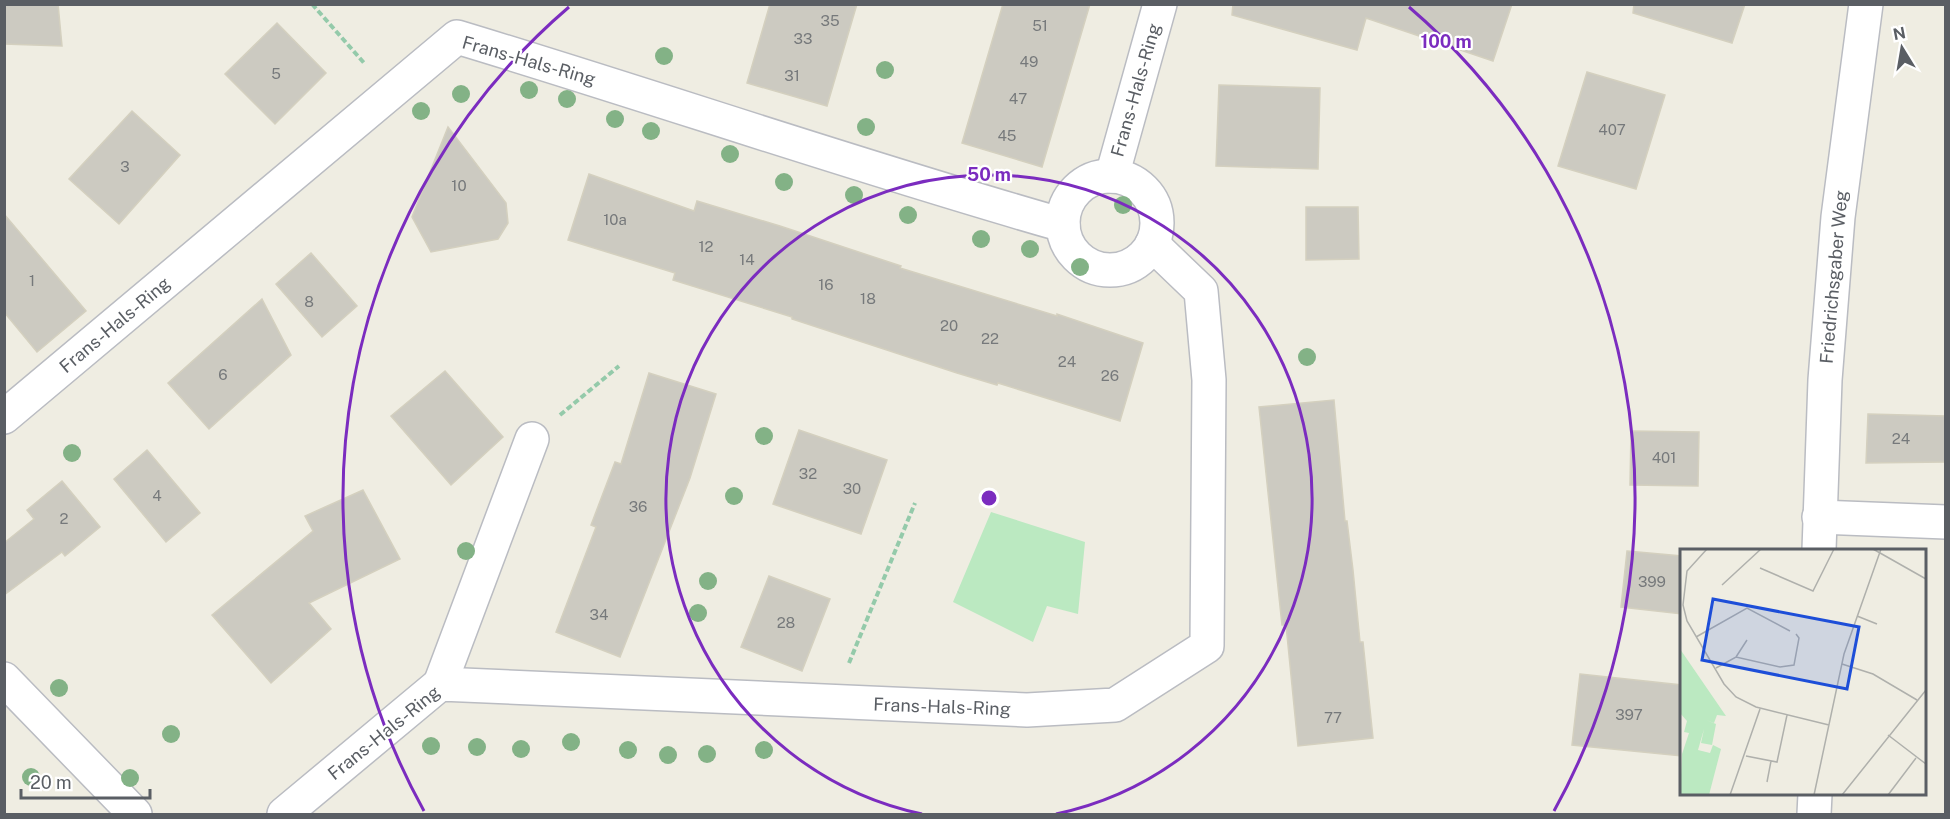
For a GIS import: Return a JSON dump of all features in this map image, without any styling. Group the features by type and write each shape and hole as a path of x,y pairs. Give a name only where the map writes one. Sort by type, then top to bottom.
{"street":[{"name":"Frans-Hals-Ring","path":"1112,176 1160,4"},
{"name":"Friedrichsgaber Weg","path":"1819,549 1825,380 1838,218 1866,4"},
{"name":"Frans-Hals-Ring","path":"4,417 457,37 941,190 1063,225 1065,209 1072,195 1083,184 1097,178 1112,176 1128,179 1141,187 1150,199 1156,213 1157,229 1152,244 1201,291 1209,380 1208,646 1115,705 1027,710 440,684 284,814"},
{"path":"1063,225 1066,240 1074,253 1086,263 1100,269 1116,270 1131,266 1143,257 1152,244"},
{"path":"440,684 532,439"},
{"path":"1819,517 1946,522"},
{"path":"4,679 135,814"},
{"path":"1814,814 1815,795"}],"path":[{"path":"312,4 391,93"},
{"path":"532,439 619,366"},
{"path":"832,702 915,503"}],"green space":[{"path":"991,512 1085,542 1078,614 1047,606 1033,642 953,602"}],"building":[{"path":"4,4 58,4 62,46 4,44"},
{"path":"770,4 857,4 827,106 747,83"},
{"path":"1003,4 1090,4 1042,167 962,143"},
{"path":"1233,4 1512,4 1493,61 1366,18 1357,50 1232,15"},
{"path":"1634,4 1745,4 1732,43 1633,13"},
{"path":"277,23 326,73 275,124 225,74"},
{"path":"1587,72 1665,95 1636,189 1558,166"},
{"path":"1219,85 1320,88 1318,169 1216,166"},
{"path":"132,111 180,155 119,224 69,179"},
{"path":"448,127 506,203 508,223 498,239 431,252 412,217"},
{"path":"589,174 694,211 697,201 780,226 901,266 900,268 1057,316 1057,314 1143,343 1120,421 998,383 997,385 957,373 792,319 792,317 673,280 675,273 568,240"},
{"path":"1306,207 1358,207 1359,259 1306,260"},
{"path":"4,214 86,311 37,352 4,312"},
{"path":"311,253 357,306 322,337 276,284"},
{"path":"262,299 291,355 209,429 168,383"},
{"path":"445,371 503,437 451,485 391,416"},
{"path":"649,373 716,394 690,478 620,657 556,632 596,527 591,525 615,462 621,464"},
{"path":"1334,400 1345,521 1347,521 1360,642 1363,642 1373,738 1298,746 1286,625 1282,625 1259,407"},
{"path":"1868,414 1946,416 1946,462 1866,463"},
{"path":"799,430 887,460 861,534 773,504"},
{"path":"1631,431 1699,432 1698,486 1630,485"},
{"path":"147,450 200,513 166,542 114,479"},
{"path":"62,481 100,527 65,556 62,552 4,595 4,543 34,519 27,510"},
{"path":"363,490 400,559 309,603 331,629 271,683 212,615 313,531 305,516"},
{"path":"1627,551 1680,556 1680,614 1621,607"},
{"path":"769,576 830,599 802,671 741,647"},
{"path":"1580,674 1680,685 1680,756 1572,745"}]}
